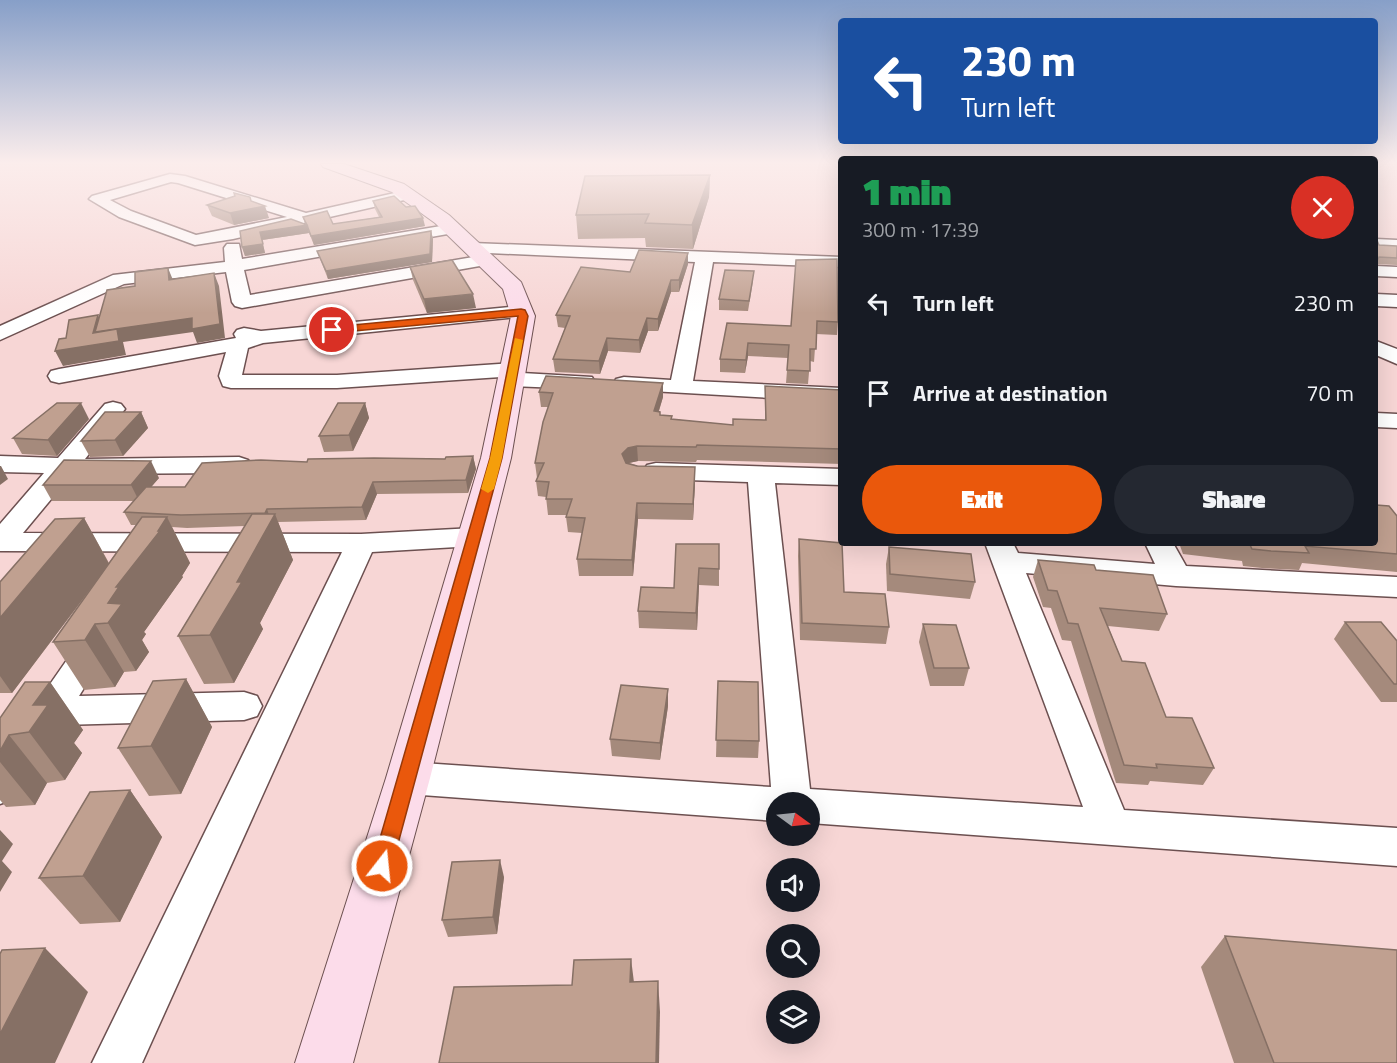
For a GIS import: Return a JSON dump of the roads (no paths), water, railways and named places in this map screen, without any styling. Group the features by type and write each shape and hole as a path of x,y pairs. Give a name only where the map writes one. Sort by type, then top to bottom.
{"street":[{"path":"124,214 195,240 325,214"},
{"path":"293,214 306,218"},
{"path":"324,1063 408,778 474,537 484,458 512,374 523,316 513,287 470,246 431,214"},
{"path":"233,234 234,266 242,302 470,246"},
{"path":"1378,244 1397,245"},
{"path":"0,334 120,279 234,266 470,246 838,262"},
{"path":"681,387 705,256"},
{"path":"1378,271 1397,272"},
{"path":"1378,300 1397,301"},
{"path":"59,376 248,338 521,312"},
{"path":"1379,337 1397,358"},
{"path":"248,338 230,376 231,381 512,374 681,387 838,395"},
{"path":"0,542 112,409"},
{"path":"1378,420 1397,421"},
{"path":"0,464 66,466 263,464"},
{"path":"638,471 838,477"},
{"path":"761,475 791,792"},
{"path":"0,542 362,543 474,537"},
{"path":"141,574 161,542"},
{"path":"117,1063 362,543"},
{"path":"1161,546 1176,576"},
{"path":"1111,827 1003,553 1176,576 1397,587"},
{"path":"0,787 116,613"},
{"path":"52,711 244,706"},
{"path":"408,778 766,803"},
{"path":"820,807 1397,847"}]}
